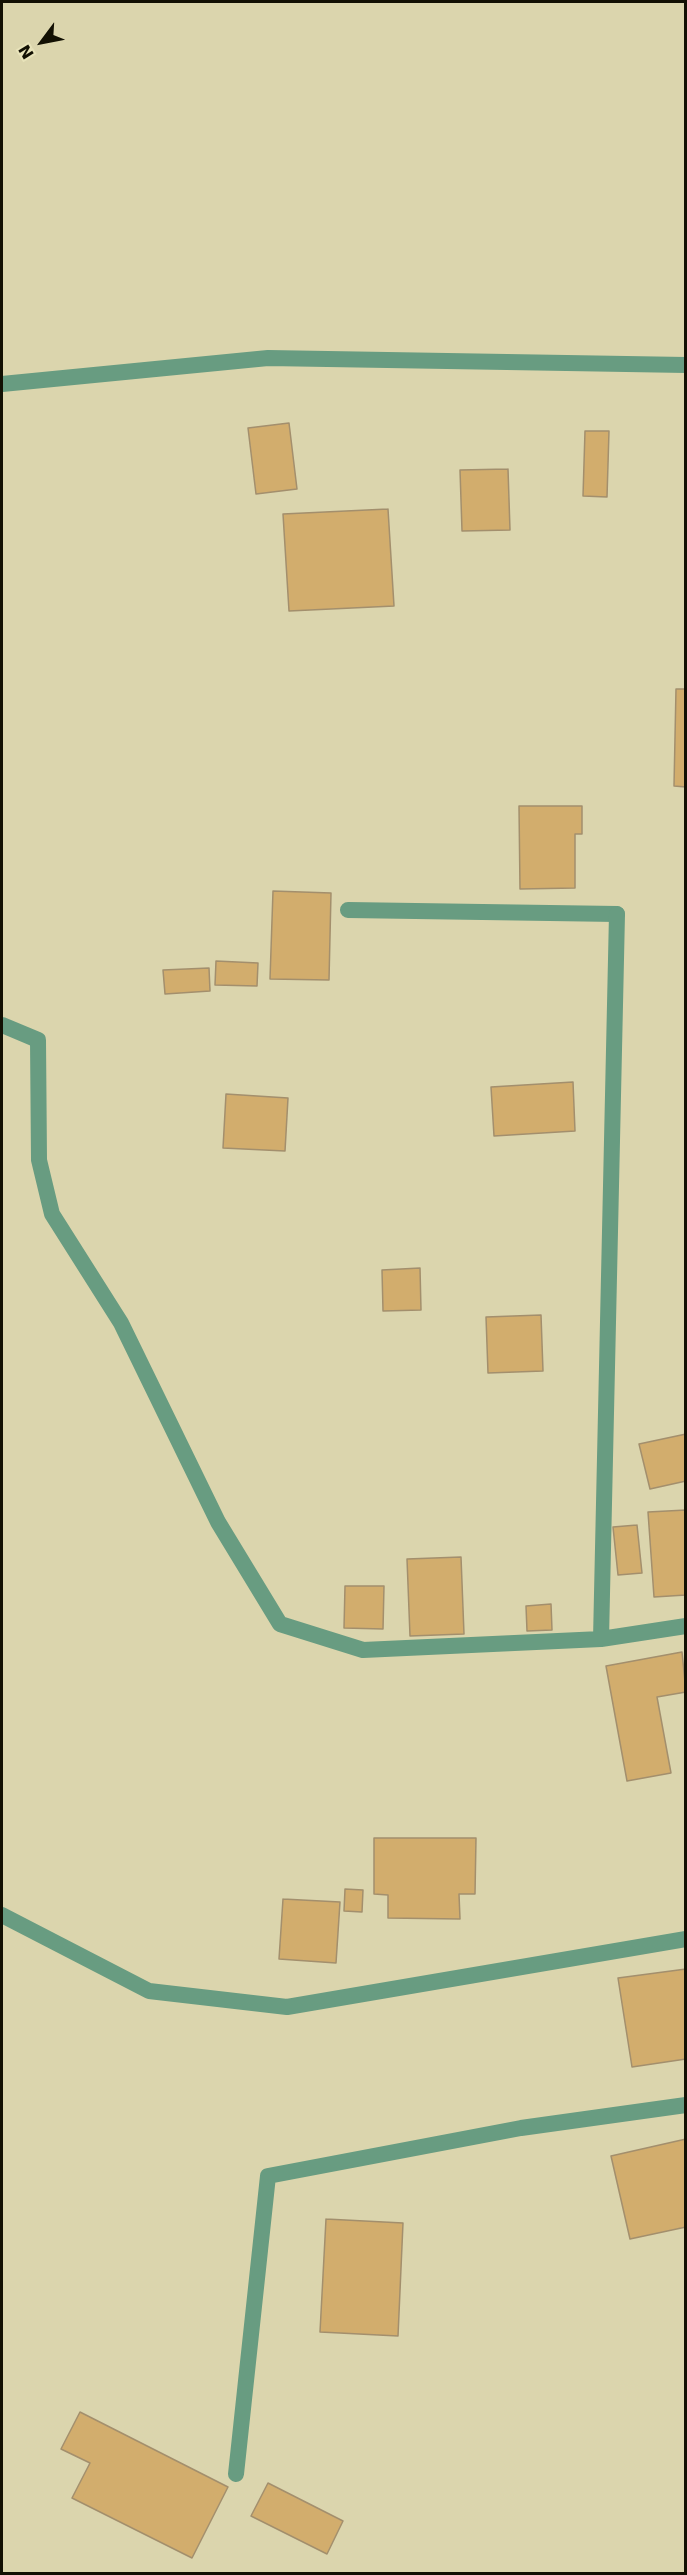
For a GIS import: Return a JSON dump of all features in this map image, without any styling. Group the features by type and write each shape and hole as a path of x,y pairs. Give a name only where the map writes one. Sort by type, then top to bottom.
{"street":[{"path":"2,384 268,358 686,365"},
{"path":"348,910 617,914 602,1639"},
{"path":"2,1025 38,1040 39,1161 52,1214 121,1323 218,1522 280,1624 363,1650 602,1639 686,1626"},
{"path":"2,1915 149,1991 287,2007 686,1939"},
{"path":"236,2474 268,2176 521,2128 686,2104"}],"building":[{"path":"289,423 297,489 256,494 248,428"},
{"path":"585,431 609,431 607,497 583,496"},
{"path":"508,469 510,530 462,531 460,470"},
{"path":"388,509 394,606 289,611 283,514"},
{"path":"676,689 686,689 686,787 674,786"},
{"path":"519,806 582,806 582,834 575,834 575,888 520,889"},
{"path":"273,891 331,893 329,980 270,979"},
{"path":"216,961 258,963 257,986 215,985"},
{"path":"209,968 210,991 165,994 163,970"},
{"path":"573,1082 575,1131 494,1136 491,1087"},
{"path":"226,1094 288,1098 285,1151 223,1148"},
{"path":"420,1268 421,1310 383,1311 382,1270"},
{"path":"541,1315 543,1371 488,1373 486,1317"},
{"path":"686,1434 686,1481 650,1489 639,1444"},
{"path":"686,1510 686,1595 654,1597 648,1512"},
{"path":"637,1525 642,1573 618,1575 613,1527"},
{"path":"461,1557 464,1634 410,1636 407,1559"},
{"path":"345,1586 384,1586 383,1629 344,1628"},
{"path":"551,1604 552,1630 527,1631 526,1606"},
{"path":"682,1652 686,1692 657,1697 671,1773 627,1781 606,1666"},
{"path":"374,1838 476,1838 475,1894 459,1894 460,1919 388,1918 388,1895 374,1894"},
{"path":"345,1889 363,1890 362,1912 344,1911"},
{"path":"283,1899 340,1902 336,1963 279,1959"},
{"path":"686,1969 686,2059 632,2067 618,1978"},
{"path":"686,2139 686,2227 630,2239 611,2156"},
{"path":"326,2219 403,2223 398,2336 320,2332"},
{"path":"80,2412 228,2487 192,2558 72,2498 90,2463 61,2449"},
{"path":"268,2483 343,2521 327,2554 251,2516"}]}
